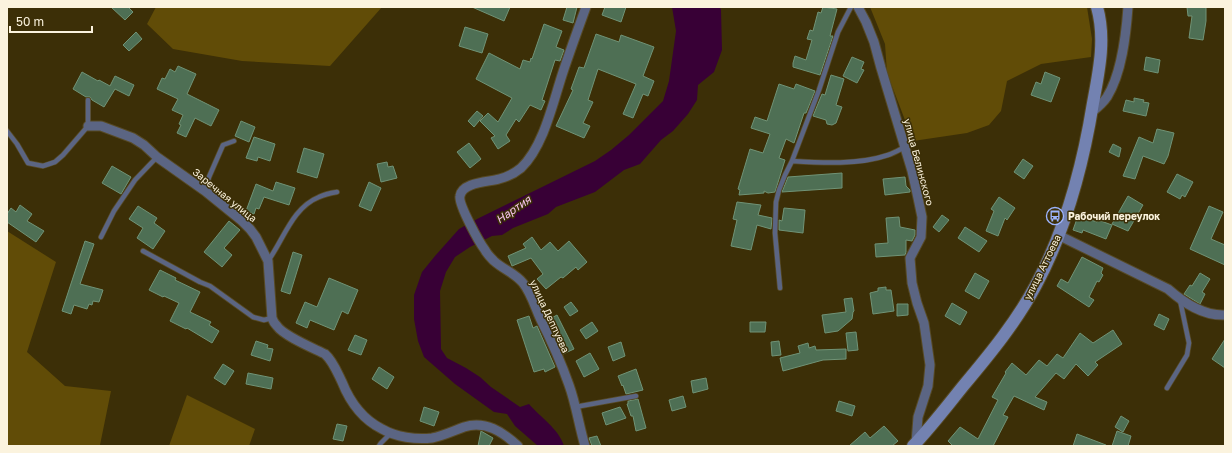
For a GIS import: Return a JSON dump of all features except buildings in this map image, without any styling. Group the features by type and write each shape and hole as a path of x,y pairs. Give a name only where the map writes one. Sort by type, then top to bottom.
{"street":[{"name":"улица Деппуева","path":"585,446 570,386 527,290 523,283 514,274 489,256 463,208 460,195 464,189 474,184 493,181 508,176 521,168 532,154 542,137 586,7"},
{"name":"улица Белинского","path":"858,7 874,42 905,147 922,216 920,237 910,258 912,283 924,323 930,365 928,386 918,417 915,444"},
{"name":"улица Аттоева","path":"915,444 974,373 1013,320 1036,284 1058,235 1071,199 1092,112 1101,48 1100,24 1097,7"},
{"path":"1092,112 1106,98 1112,88 1122,58 1128,7"},
{"name":"Заречная улица","path":"88,126 102,126 133,138 205,191 250,229 256,237 268,261 272,318"},
{"path":"1058,235 1168,289 1179,299 1204,312 1225,315"},
{"path":"272,318 280,330 328,356 360,413 370,423 383,430 417,438 432,438 464,427 481,424 505,435 518,446"}],"lane":[{"path":"780,288 775,233 776,202 779,190 792,161 819,90 838,32 852,7"},
{"path":"7,131 18,144 28,163 43,166 55,162 88,126 88,100"},
{"path":"205,191 209,177 223,145 234,141"},
{"path":"792,161 836,163 868,160 888,155 905,147"},
{"path":"101,237 114,211 135,180 157,157"},
{"path":"268,261 279,246 289,224 302,209 318,197 337,192"},
{"path":"143,251 210,286 253,317 264,320 272,318"},
{"path":"1167,388 1187,355 1189,343 1179,299"},
{"path":"575,407 636,396"},
{"path":"380,446 381,443 392,433"}],"shaded area":[{"path":"156,7 382,7 330,66 242,61 173,49 147,24"},
{"path":"870,7 1087,7 1092,39 1091,57 1041,64 1007,81 1001,111 989,125 967,133 913,141 887,73 885,44"},
{"path":"7,231 56,262 27,352 65,386 111,391 100,445 104,446 7,446"},
{"path":"187,395 255,429 249,446 169,446"}],"water":[{"name":"Нартия","path":"672,7 720,7 721,10 722,50 714,72 698,85 697,100 688,114 673,131 661,140 640,164 624,170 595,192 556,207 548,214 513,228 502,235 492,236 470,247 455,257 446,272 440,291 441,349 447,358 480,377 491,387 520,407 529,404 554,429 562,440 564,446 538,446 515,426 507,414 494,412 455,384 424,357 418,341 414,319 414,295 422,272 459,229 595,161 629,135 663,101 669,81 676,31"}],"place":[{"name":"Рабочий переулок","path":"1055,216"}]}
